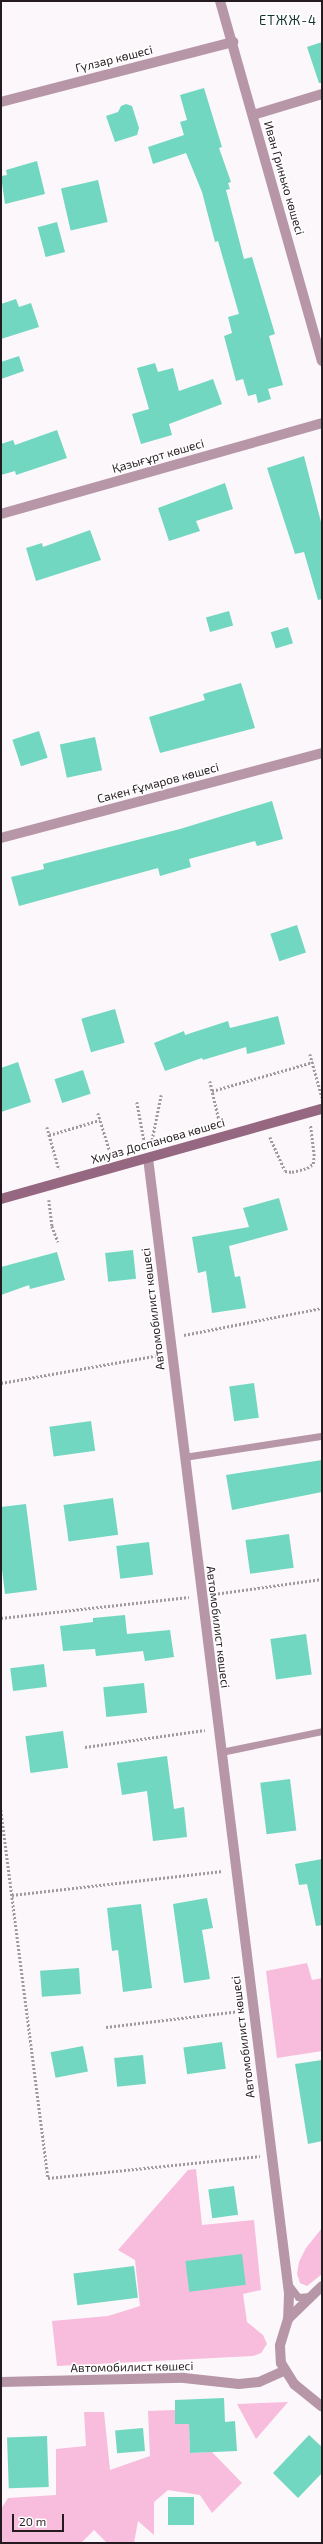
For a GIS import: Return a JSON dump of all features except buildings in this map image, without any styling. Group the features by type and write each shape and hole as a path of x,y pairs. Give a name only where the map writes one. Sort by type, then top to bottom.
{"main road":[{"name":"Хиуаз Доспанова көшесі","path":"1,1199 322,1109"}],"street":[{"name":"Иван Гринько көшесі","path":"220,1 233,42 322,361"},
{"name":"Гүлзар көшесі","path":"1,102 233,42"},
{"path":"253,115 322,94"},
{"name":"Қазығұрт көшесі","path":"1,514 322,423"},
{"name":"Сакен Ғұмаров көшесі","path":"1,838 322,752"},
{"name":"Автомобилист көшесі","path":"148,1158 252,2010 287,2281 288,2318 280,2346 284,2371 294,2384 322,2408"},
{"path":"288,2318 322,2286"},
{"name":"Автомобилист көшесі","path":"1,2382 184,2378 239,2384 259,2382 284,2371"}],"lane":[{"path":"184,1457 322,1436"},
{"path":"221,1752 322,1731"},
{"path":"287,2281 298,2297 304,2298 314,2294"}],"path":[{"path":"310,1054 322,1097"},
{"path":"212,1091 313,1062"},
{"path":"210,1081 223,1137"},
{"path":"148,1158 161,1095"},
{"path":"137,1102 148,1158"},
{"path":"98,1113 115,1167"},
{"path":"266,1124 284,1171 292,1172 313,1164 309,1113"},
{"path":"50,1135 100,1120"},
{"path":"47,1127 62,1182"},
{"path":"49,1185 52,1226 58,1242"},
{"path":"170,1338 322,1308"},
{"path":"1,1383 172,1353"},
{"path":"1,1618 202,1596 322,1578"},
{"path":"85,1746 218,1729"},
{"path":"1,1810 48,2178 270,2155"},
{"path":"12,1895 235,1870"},
{"path":"106,2028 252,2010"}],"shaded area":[{"path":"307,1963 312,1980 322,1978 322,2051 277,2058 266,1971"},
{"path":"196,2169 202,2225 254,2220 261,2290 243,2294 247,2322 263,2335 267,2344 261,2353 253,2356 57,2366 52,2321 108,2316 140,2306 135,2260 118,2250 188,2170"},
{"path":"322,2228 322,2274 307,2286 300,2283 297,2274 299,2262 306,2248"},
{"path":"288,2402 256,2439 237,2404"},
{"path":"175,2410 175,2423 189,2424 190,2453 212,2452 242,2483 212,2513 200,2495 168,2490 154,2502 154,2535 138,2521 134,2543 107,2543 94,2530 81,2543 1,2543 1,2509 8,2498 56,2495 56,2449 86,2446 84,2412 104,2412 110,2470 150,2456 148,2411"}],"district":[{"name":"ЕТЖЖ-4","path":"288,20"}]}
